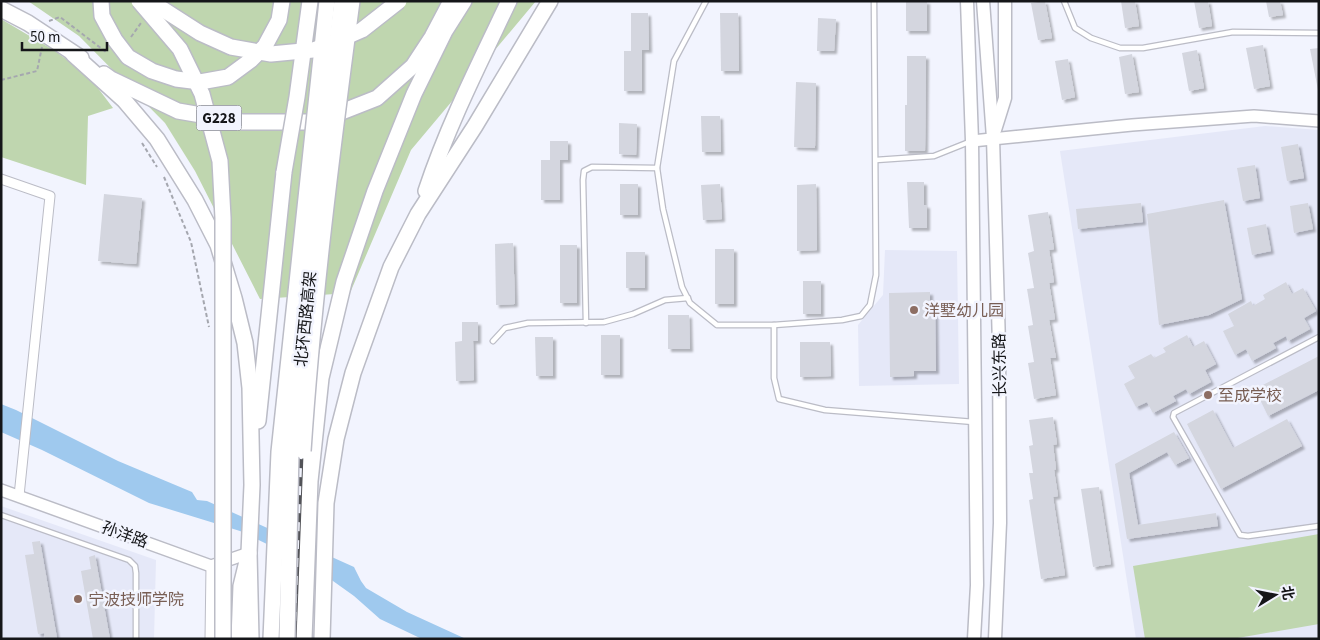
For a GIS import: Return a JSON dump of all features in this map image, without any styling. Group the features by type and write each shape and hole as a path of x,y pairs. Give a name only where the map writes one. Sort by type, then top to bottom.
{"main road":[{"path":"101,1 102,16 115,40 128,58 152,71 176,79 200,82 228,77 251,60 265,46 279,20 282,1"},
{"path":"139,1 180,49 202,94 220,161 223,227 223,639"},
{"path":"150,1 200,33 231,47 271,54 314,50 330,44 362,30 399,1"},
{"path":"251,639 249,554 252,484 284,172 298,97 310,1"},
{"name":"北环西路高架","path":"271,639 279,452 327,1"},
{"name":"北环西路高架","path":"287,639 291,451 342,1"},
{"path":"294,639 308,376 338,106 352,1"},
{"name":"G228","path":"1,9 28,23 112,79 178,110 242,122 316,122 377,98 413,66 432,37 451,1"},
{"path":"304,639 310,481 321,378 344,282 374,191 414,94 446,31 464,1"},
{"path":"418,214 440,150 509,1"},
{"path":"322,639 326,503 336,438 353,373 391,267 418,214 475,126 550,1"},
{"name":"长兴东路","path":"967,1 972,141 977,585 974,639"},
{"name":"长兴东路","path":"983,1 993,138 999,345 1000,523 995,639"},
{"path":"993,138 1005,98 1005,1"},
{"path":"74,54 124,100 157,139 195,200 218,245 245,343 250,388 252,484"},
{"path":"239,639 241,586 249,554"}],"street":[{"path":"972,141 1254,116 1319,121"},
{"path":"1,179 50,196 20,496"},
{"name":"孙洋路","path":"1,490 211,566"},
{"path":"210,639 211,566 249,554"}],"lane":[{"path":"706,1 674,61 657,168 663,209 682,287 690,303 717,325 774,325 842,320 861,316 870,305 876,275 874,1"},
{"path":"1064,1 1075,28 1091,38 1120,48 1144,48 1233,32 1319,33"},
{"path":"876,160 934,156 972,141"},
{"path":"586,323 584,171 592,167 657,168"},
{"path":"493,341 506,328 528,323 604,322 633,314 665,300 688,298"},
{"path":"774,325 774,378 779,399 825,410 975,422"},
{"path":"1319,337 1174,413 1173,417 1240,535 1248,536 1319,526"},
{"path":"1,515 129,560 134,566 136,573 136,639"}],"path":[{"path":"1,80 37,71 44,40"},
{"path":"139,139 159,170"},
{"path":"164,177 191,242 210,334"}],"shaded area":[{"name":"至成学校","path":"1265,126 1319,130 1319,639 1136,639 1060,151"},
{"name":"洋墅幼儿园","path":"885,250 957,251 959,384 859,386 858,325 883,295"},
{"name":"宁波技师学院","path":"1,506 156,560 154,639 1,639"}],"green space":[{"path":"28,1 536,1 411,150 350,293 260,299 195,171 165,123 79,36"},
{"path":"1,19 55,51 88,75 113,108 88,116 86,185 1,157"},
{"path":"1319,534 1319,624 1232,639 1145,639 1133,566"}],"water":[{"path":"1,404 118,461 192,492 197,500 207,501 354,567 366,588 407,612 466,639 422,639 380,619 354,596 312,566 240,531 149,503 42,450 1,432"}],"building":[{"path":"906,1 927,1 927,31 906,31"},
{"path":"1045,1 1052,38 1038,40 1031,3"},
{"path":"1121,1 1135,1 1139,26 1125,28"},
{"path":"1194,1 1208,1 1212,26 1199,28"},
{"path":"1266,1 1280,1 1283,15 1269,17"},
{"path":"631,13 648,13 649,50 642,50 642,91 624,91 624,51 631,51"},
{"path":"720,13 738,13 739,71 721,71"},
{"path":"818,18 836,19 834,51 817,51"},
{"path":"1263,45 1270,86 1254,89 1246,48"},
{"path":"1319,48 1319,90 1318,90 1310,49"},
{"path":"1197,50 1204,88 1189,91 1182,53"},
{"path":"1132,54 1139,92 1125,94 1119,57"},
{"path":"907,56 926,56 925,151 905,151"},
{"path":"1068,59 1075,97 1062,100 1055,61"},
{"path":"796,82 816,83 815,148 794,147"},
{"path":"701,116 720,116 721,152 702,152"},
{"path":"619,123 637,124 636,155 619,154"},
{"path":"550,141 568,141 568,160 560,160 560,200 541,200 541,160 550,160"},
{"path":"1298,144 1304,178 1287,181 1281,147"},
{"path":"1255,165 1260,198 1243,201 1237,168"},
{"path":"907,182 924,182 927,228 909,228"},
{"path":"620,184 638,184 638,215 620,215"},
{"path":"720,184 722,219 703,220 701,185"},
{"path":"816,184 817,250 797,251 797,185"},
{"path":"104,194 142,198 136,264 98,261"},
{"path":"1224,200 1242,299 1209,315 1159,325 1147,214"},
{"path":"1141,203 1143,222 1078,229 1076,209"},
{"path":"1308,203 1313,229 1294,233 1290,206"},
{"path":"1048,212 1054,249 1049,250 1054,282 1049,283 1055,319 1049,320 1056,358 1050,358 1056,395 1034,399 1028,363 1034,362 1028,326 1033,325 1027,289 1034,288 1028,253 1034,251 1028,215"},
{"path":"1266,224 1271,251 1252,255 1247,228"},
{"path":"513,243 515,304 496,305 495,244"},
{"path":"560,245 577,245 577,303 560,303"},
{"path":"715,249 734,249 734,304 715,304"},
{"path":"626,252 645,252 645,288 626,288"},
{"path":"803,281 821,281 821,314 803,314"},
{"path":"1286,282 1292,294 1303,288 1316,311 1304,318 1310,329 1288,341 1286,336 1273,343 1276,348 1252,361 1246,349 1235,355 1223,331 1234,326 1228,314 1251,301 1253,306 1265,299 1263,295"},
{"path":"930,292 930,301 935,301 936,371 914,371 914,376 890,377 889,293"},
{"path":"668,315 689,315 690,349 668,349"},
{"path":"462,322 478,322 478,341 473,341 474,380 456,381 455,342 462,341"},
{"path":"601,335 620,335 620,375 601,375"},
{"path":"1187,335 1193,347 1204,341 1216,364 1205,370 1211,382 1189,394 1186,389 1173,396 1176,401 1153,413 1147,402 1136,407 1124,384 1135,378 1128,366 1151,354 1154,358 1166,352 1163,348"},
{"path":"535,337 553,337 553,376 536,376"},
{"path":"800,342 830,342 831,376 800,377"},
{"path":"1319,356 1319,390 1268,416 1255,389"},
{"path":"1213,410 1233,448 1287,419 1302,446 1221,489 1187,424"},
{"path":"1053,417 1057,444 1053,445 1056,469 1054,470 1058,496 1053,497 1065,575 1041,579 1029,500 1033,499 1029,473 1033,473 1029,446 1033,445 1029,420"},
{"path":"1174,432 1189,458 1175,465 1167,452 1129,473 1138,525 1216,513 1218,526 1127,539 1115,464"},
{"path":"1099,487 1111,564 1093,567 1081,489"},
{"path":"40,541 57,638 52,639 45,639 44,633 38,634 25,555 34,554 32,542"},
{"path":"95,555 110,639 93,639 81,571 91,569 89,557"}],"railway":[{"path":"279,639 287,452 337,1"},
{"path":"294,639 301,454 357,1"}],"place":[{"name":"洋墅幼儿园","path":"914,310"},
{"name":"至成学校","path":"1208,395"},
{"name":"宁波技师学院","path":"78,599"}]}
